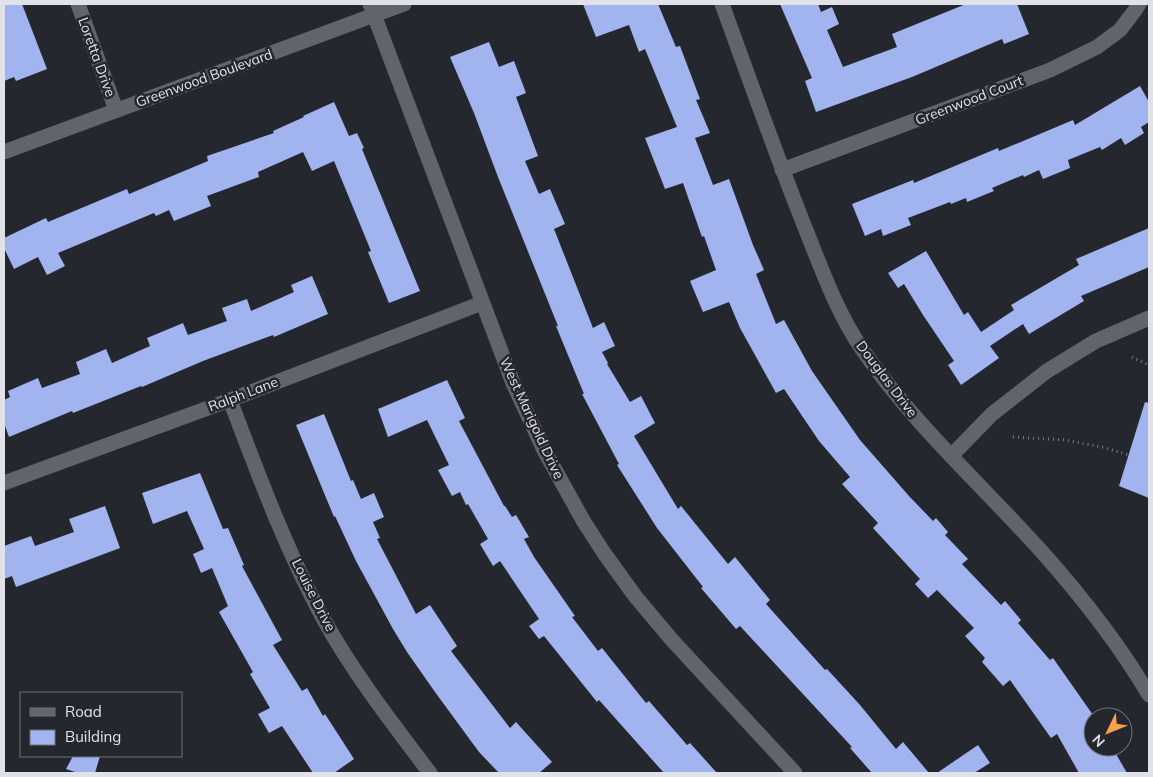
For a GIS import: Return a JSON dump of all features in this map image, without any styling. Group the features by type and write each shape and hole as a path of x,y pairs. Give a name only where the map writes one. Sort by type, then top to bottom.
{"street":[{"name":"Loretta Drive","path":"78,4 116,110"},
{"name":"Greenwood Boulevard","path":"4,152 372,9 404,4"},
{"name":"Douglas Drive","path":"722,4 782,170 827,281 856,339 889,386 915,416 1043,552 1132,666 1149,695"},
{"name":"Greenwood Court","path":"782,170 1057,66 1097,47 1120,30 1139,4"},
{"name":"West Marigold Drive","path":"372,9 513,383 544,450 584,522 635,596 672,640 795,773"},
{"name":"Ralph Lane","path":"4,483 230,400 482,303"},
{"path":"951,456 992,414 1047,371 1096,341 1149,318"},
{"name":"Louise Drive","path":"230,400 261,482 301,573 325,621 354,668 430,773"}],"path":[{"path":"1132,357 1149,365"},
{"path":"1013,437 1066,440 1102,447 1128,455"}],"building":[{"path":"4,4 22,4 47,69 16,81 14,77 4,81"},
{"path":"583,4 658,4 676,47 680,46 700,99 696,100 710,133 695,138 713,185 729,179 764,270 756,274 776,324 784,320 812,371 860,440 909,496 933,521 936,518 948,532 945,535 968,559 962,564 1001,605 1005,601 1021,620 1018,623 1050,660 1053,658 1087,707 1083,707 1083,757 1118,757 1127,773 1079,773 1057,734 1051,738 1010,680 1003,686 982,662 985,658 965,636 974,628 937,590 928,598 915,584 920,579 873,528 878,523 842,484 850,477 819,441 784,389 776,393 740,328 729,302 703,312 690,281 716,270 683,183 665,189 645,138 677,127 645,49 639,52 629,25 596,37"},
{"path":"780,4 818,4 821,12 832,7 839,24 827,30 843,67 897,47 892,34 966,4 1017,4 1029,34 1004,44 1002,39 912,77 816,112 805,81 812,78"},
{"path":"489,42 499,67 514,61 526,93 516,97 538,156 525,161 539,194 550,189 565,224 554,229 593,328 604,322 615,346 602,352 607,364 630,402 641,396 655,423 634,436 678,509 681,506 728,564 735,557 770,600 766,604 825,670 827,669 860,705 896,749 903,742 929,773 872,773 850,748 852,747 740,626 736,629 701,588 703,587 657,528 617,465 619,464 582,394 584,394 556,326 558,326 450,57"},
{"path":"1140,86 1149,102 1149,122 1141,127 1144,133 1125,145 1121,138 1102,150 1100,147 1068,160 1070,168 1043,179 1039,170 1024,177 1023,175 992,188 994,191 967,202 966,198 951,204 950,202 908,218 911,225 883,236 881,229 865,236 852,204 913,180 914,183 998,148 999,151 1073,120 1075,125"},
{"path":"334,102 349,136 357,133 364,148 362,149 420,291 389,303 368,252 371,251 334,161 312,171 303,152 258,172 259,177 207,196 211,206 174,221 169,210 156,216 154,213 58,253 65,266 47,275 38,257 14,269 4,248 4,238 46,218 48,222 127,189 129,194 208,161 207,156 274,133 273,131"},
{"path":"1149,228 1149,267 1081,296 1084,301 1029,334 1023,324 990,346 999,358 961,385 948,365 954,361 904,284 898,288 888,273 926,251 964,315 968,312 981,332 1014,310 1011,305 1079,265 1076,259"},
{"path":"312,276 328,314 274,337 273,335 203,361 142,387 73,413 72,411 9,437 4,423 4,400 10,397 8,391 38,378 42,388 80,374 76,362 106,349 112,363 150,346 147,338 183,323 188,335 227,321 222,308 247,299 251,311 294,292 291,285"},
{"path":"447,380 465,418 459,421 504,506 512,517 516,515 529,537 524,539 534,557 575,616 572,617 598,651 602,648 646,703 649,701 687,745 690,743 717,773 664,773 599,700 597,702 544,636 539,639 529,626 539,619 500,561 493,566 480,544 488,539 468,504 466,505 460,492 452,496 438,470 449,465 427,420 388,437 378,409"},
{"path":"1145,402 1149,403 1149,498 1119,486"},
{"path":"324,414 351,481 353,480 361,499 374,493 384,517 373,522 380,538 377,539 416,614 430,605 457,646 451,651 510,728 516,722 552,762 539,773 499,773 479,752 407,652 393,629 334,517 296,425"},
{"path":"200,473 223,529 228,528 244,565 242,566 282,640 273,645 302,691 307,688 323,716 325,714 354,759 334,773 313,773 282,726 269,733 258,714 270,708 250,674 253,672 219,612 228,606 212,568 201,573 193,554 204,549 187,511 153,524 142,493"},
{"path":"105,506 120,548 16,587 12,576 4,579 4,546 31,536 35,546 74,532 69,519"},
{"path":"978,745 990,763 974,773 937,773"},
{"path":"72,757 100,757 95,773 78,773 66,769"}]}
